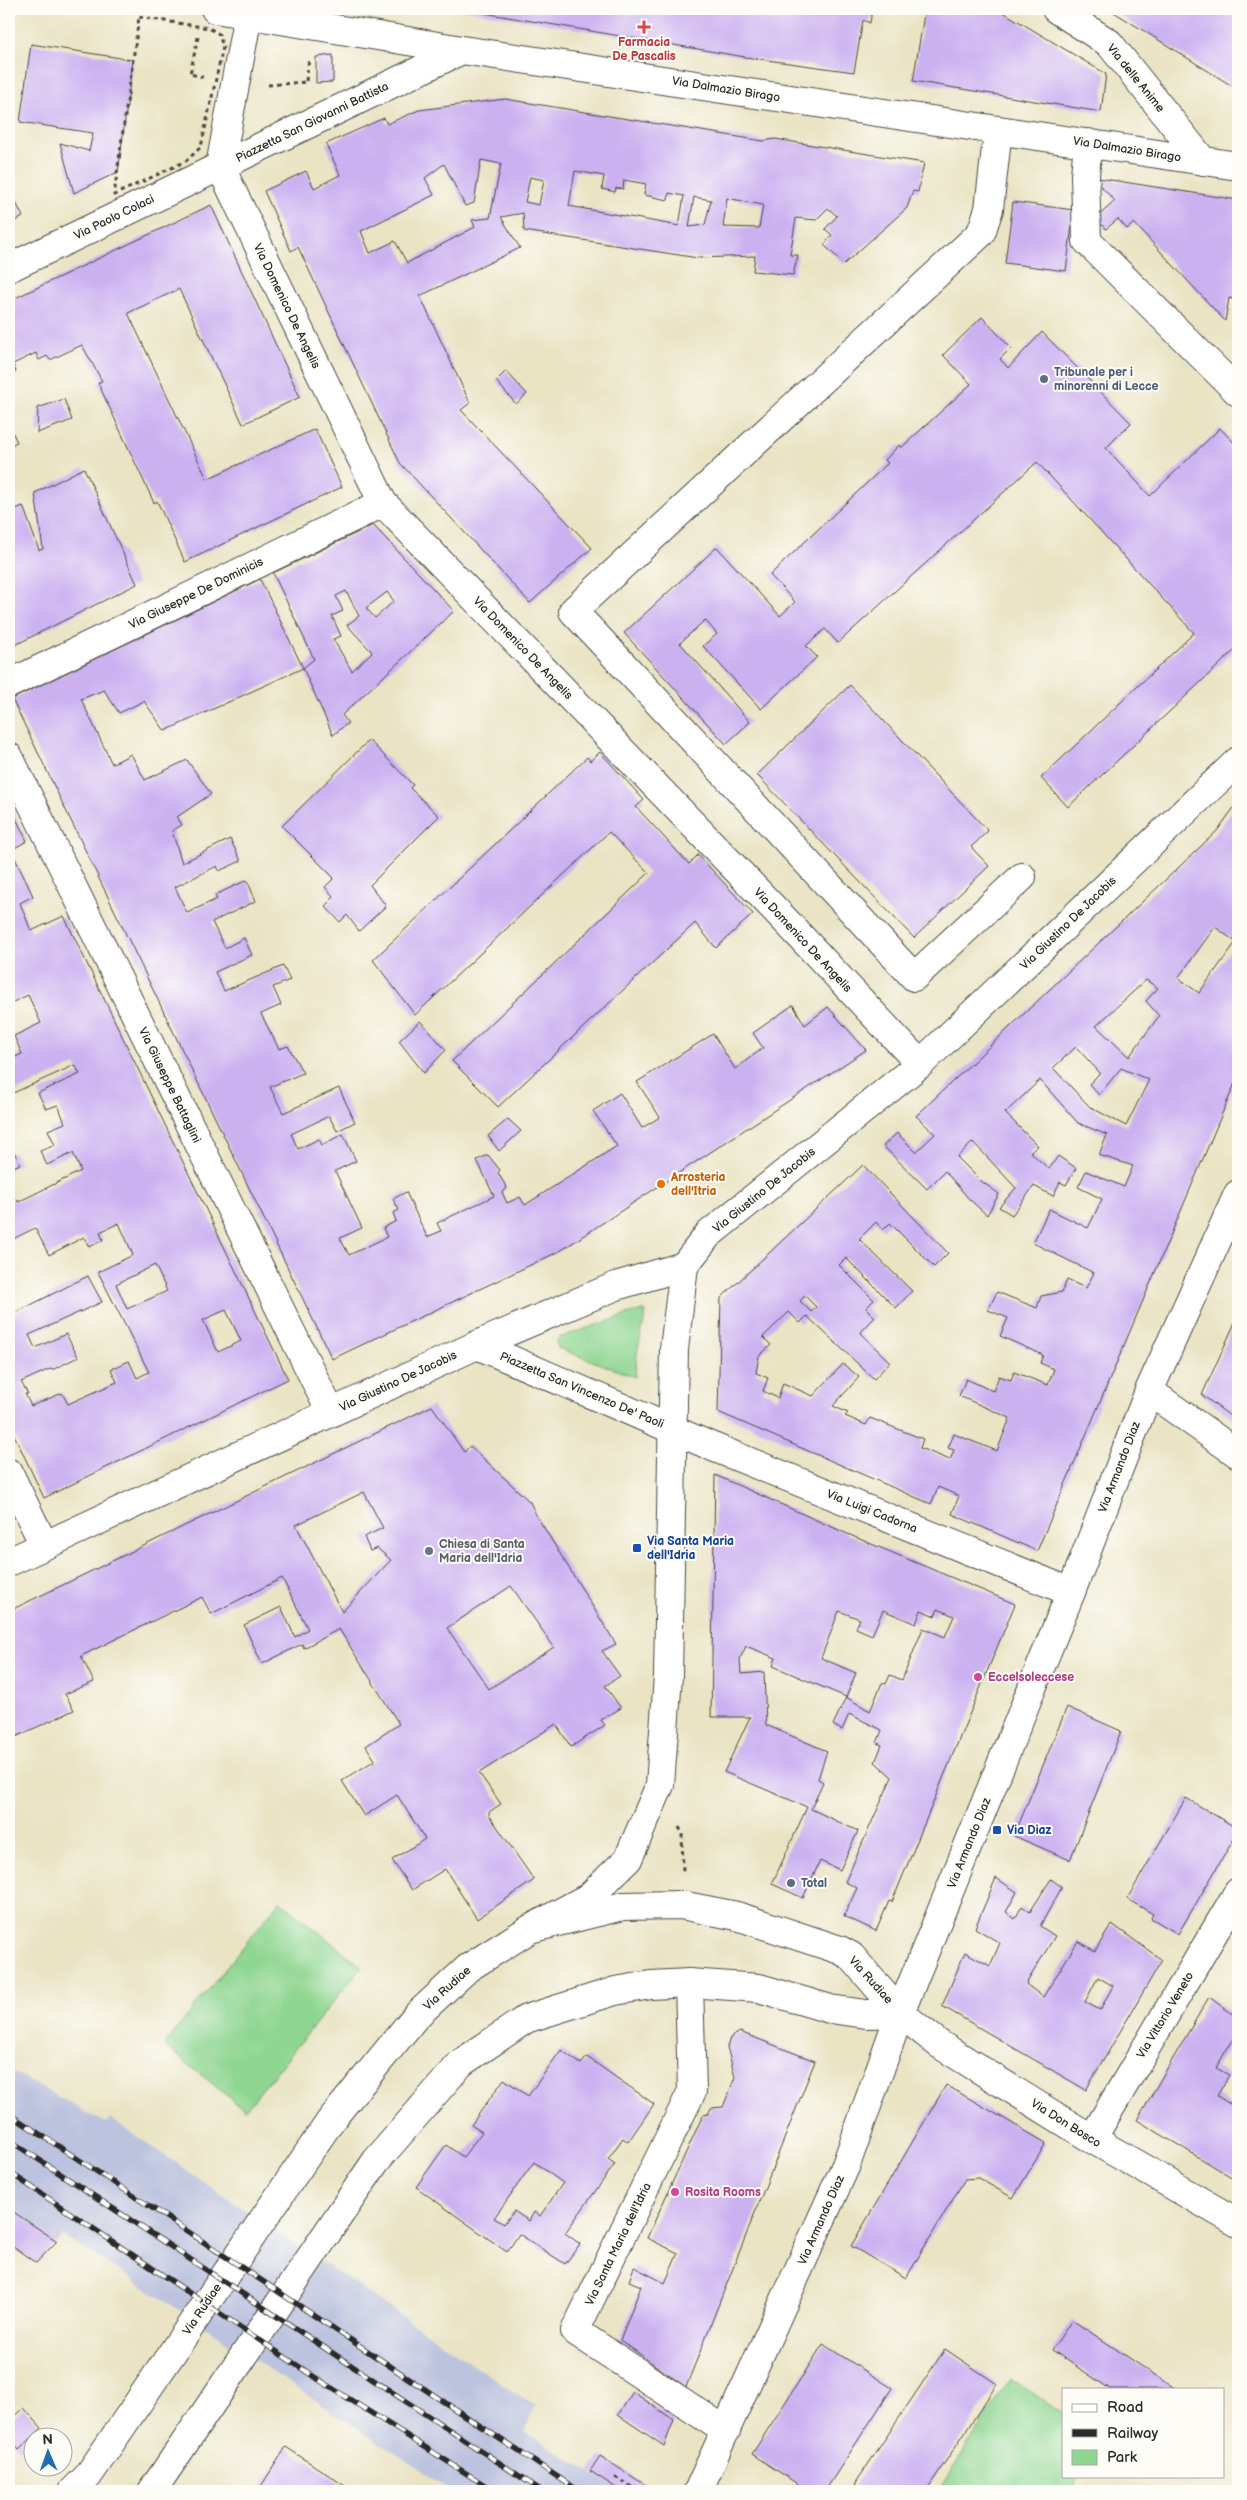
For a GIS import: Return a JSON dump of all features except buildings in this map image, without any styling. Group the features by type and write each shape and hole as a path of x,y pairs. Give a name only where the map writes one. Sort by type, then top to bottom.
{"street":[{"name":"Via delle Anime","path":"1056,9 1109,43 1203,161"},
{"name":"Via Dalmazio Birago","path":"207,18 248,12 462,50 1238,166"},
{"name":"Piazzetta San Giovanni Battista","path":"220,166 248,12"},
{"name":"Piazzetta San Giovanni Battista","path":"220,166 462,50"},
{"path":"998,130 989,209 981,233 573,611 914,977 1022,877"},
{"path":"1088,143 1084,175 1087,241 1238,392"},
{"name":"Via Paolo Colaci","path":"9,268 220,166"},
{"name":"Via Domenico De Angelis","path":"220,166 383,503 785,920 920,1064"},
{"name":"Via Giuseppe De Dominicis","path":"9,684 383,503"},
{"name":"Via Giuseppe Battaglini","path":"9,757 331,1413"},
{"name":"Via Giustino De Jacobis","path":"9,1562 477,1345 616,1286 684,1266 708,1235 920,1064 1238,761"},
{"name":"Via Armando Diaz","path":"698,2491 846,2165 900,2013 1149,1391 1238,1194"},
{"name":"Piazzetta San Vincenzo De' Paoli","path":"477,1345 673,1430 674,1349 684,1266"},
{"path":"1149,1391 1238,1454"},
{"path":"530,1929 589,1898 628,1859 660,1785 668,1676 673,1430"},
{"name":"Via Luigi Cadorna","path":"673,1430 1070,1592"},
{"path":"9,1473 44,1545"},
{"name":"Via Vittorio Veneto","path":"1092,2139 1238,1892"},
{"name":"Via Rudiae","path":"73,2491 88,2476 331,2120 416,2016 468,1968 530,1929 623,1906 681,1905 737,1916 840,1950 851,1956 900,2013"},
{"name":"Via Rudiae","path":"152,2491 376,2161 461,2063 526,2019 615,1991 652,1985 689,1983 759,1988 830,2009 866,2014 900,2013"},
{"name":"Via Santa Maria dell'Idria","path":"689,1983 692,2091 575,2331 726,2430"},
{"name":"Via Don Bosco","path":"900,2013 940,2044 1092,2139 1238,2224"}],"path":[{"path":"139,16 207,18 209,28 219,34 223,47 201,147 186,161 114,195 139,16"},
{"path":"207,18 190,74 216,80"},
{"path":"262,86 306,81 309,88"},
{"path":"615,2477 638,2491"}],"shaded area":[{"path":"9,2070 106,2123 111,2119 535,2406 525,2432 621,2491 452,2491 140,2284 63,2236 57,2241 9,2209"}],"green space":[{"path":"642,1310 646,1312 637,1353 635,1377 558,1348 556,1341 561,1337"},
{"path":"280,1901 362,1967 245,2110 164,2045"},
{"path":"1010,2379 1062,2412 1062,2478 1079,2478 1070,2491 938,2491"}],"railway":[{"path":"9,2114 579,2491"},
{"path":"9,2140 542,2491"},
{"path":"9,2172 313,2376 494,2491"}],"place":[{"name":"Farmacia De Pascalis","path":"644,27"},
{"name":"Tribunale per i minorenni di Lecce","path":"1044,379"},
{"name":"Arrosteria dell'Itria","path":"661,1184"},
{"name":"Via Santa Maria dell'Idria","path":"637,1548"},
{"name":"Chiesa di Santa Maria dell'Idria","path":"429,1551"},
{"name":"Eccelsoleccese","path":"978,1677"},
{"name":"Via Diaz","path":"997,1830"},
{"name":"Total","path":"791,1883"},
{"name":"Rosita Rooms","path":"675,2192"}]}
